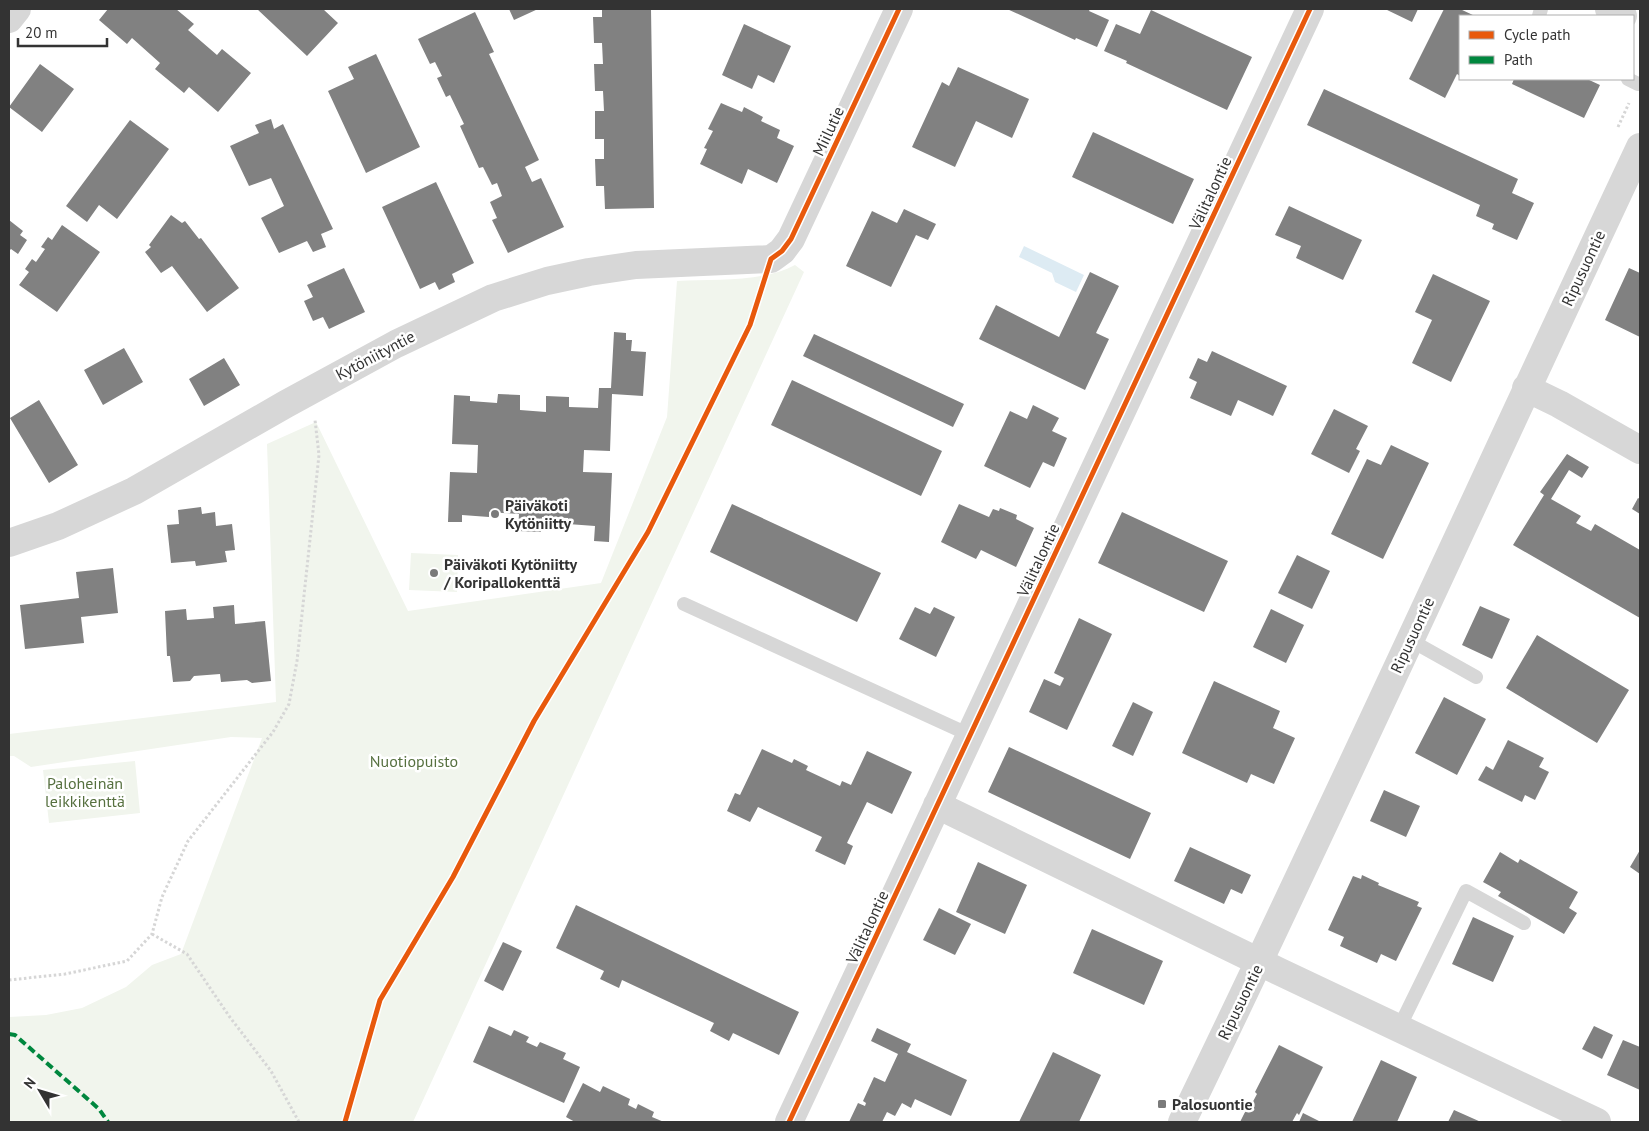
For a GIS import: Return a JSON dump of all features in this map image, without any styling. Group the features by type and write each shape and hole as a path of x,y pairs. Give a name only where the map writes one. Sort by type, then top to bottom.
{"street":[{"path":"9,19 16,9"},
{"name":"Miilutie","path":"771,259 782,251 791,239 899,9"},
{"name":"Välitalontie","path":"789,1122 1310,9"},
{"path":"1609,9 1621,15"},
{"name":"Ripusuontie","path":"1182,1122 1260,962 1640,147"},
{"name":"Kytöniityntie","path":"9,543 58,526 134,491 422,330 493,298 547,282 636,265 771,259"},
{"path":"1526,388 1559,404 1640,450"},
{"path":"937,805 1260,962 1597,1122"}],"lane":[{"path":"684,604 970,734"},
{"path":"1410,640 1476,677"},
{"path":"1399,1028 1466,891 1524,923"}],"path":[{"path":"9,980 65,974 127,961 152,934 162,897 188,841 274,732 289,704 298,661 319,455 312,390"},
{"path":"152,934 187,954 229,1016 271,1071 299,1122"}],"green space":[{"name":"Nuotiopuisto","path":"795,265 804,272 413,1122 9,1122 9,1017 46,1015 82,1008 126,987 152,965 181,954 262,738 231,737 31,767 14,756 9,756 9,734 276,702 267,444 316,422 408,611 601,583 667,417 677,281 738,279 768,275"},
{"name":"Päiväkoti Kytöniitty / Koripallokenttä","path":"411,553 458,555 457,592 409,590"},
{"name":"Paloheinän leikkikenttä","path":"135,761 140,813 49,823 43,770"}],"shaded area":[{"path":"1024,246 1084,275 1076,292 1055,282 1052,273 1019,257"}],"building":[{"path":"108,9 176,9 194,24 188,30 217,55 222,49 251,73 218,112 189,87 184,93 155,69 160,63 132,38 127,44 99,20"},
{"path":"257,9 323,9 338,23 307,56"},
{"path":"509,9 538,9 514,20"},
{"path":"602,9 651,9 654,208 605,209 604,186 596,186 595,159 604,159 604,139 595,139 595,111 604,111 603,91 595,91 594,64 603,64 602,43 594,43 593,17 602,17"},
{"path":"1007,9 1090,9 1089,11 1109,20 1097,47 1076,38 1075,40"},
{"path":"1385,9 1418,9 1412,22"},
{"path":"1444,9 1460,9 1473,15 1459,15 1459,75 1457,74 1445,98 1409,79"},
{"path":"1151,10 1252,57 1227,110 1104,51 1116,24 1140,34"},
{"path":"475,12 494,52 489,54 539,160 525,167 532,182 541,178 564,227 508,253 492,220 497,218 490,202 502,196 497,183 492,185 483,167 479,168 460,126 464,124 450,95 446,97 437,78 442,76 435,62 430,64 418,39"},
{"path":"744,24 791,46 774,83 758,75 752,89 722,75"},
{"path":"376,54 420,147 366,173 328,91 354,79 348,67"},
{"path":"40,64 74,89 42,132 9,107"},
{"path":"958,67 1029,99 1012,138 976,121 955,167 912,147 942,82 949,86"},
{"path":"1514,80 1589,80 1600,85 1584,118 1512,84"},
{"path":"1324,89 1518,179 1512,193 1534,203 1517,240 1492,229 1494,224 1476,216 1480,205 1307,125"},
{"path":"721,103 742,112 744,107 763,117 761,121 780,130 777,138 794,146 777,183 748,169 742,184 700,164 707,149 704,148 713,131 708,129"},
{"path":"271,119 274,129 283,124 333,229 321,234 326,247 313,252 307,241 279,253 261,218 284,206 271,178 249,186 230,146 259,133 255,125"},
{"path":"130,120 169,149 117,219 99,205 87,222 66,206"},
{"path":"1093,132 1194,179 1173,224 1072,177"},
{"path":"436,182 474,263 452,274 455,282 439,290 435,282 420,289 382,207"},
{"path":"1289,206 1362,240 1343,280 1296,258 1301,246 1275,235"},
{"path":"904,209 936,224 928,240 916,235 891,287 846,266 872,211 897,223"},
{"path":"171,215 182,223 185,221 199,239 201,238 239,288 207,312 172,266 161,273 145,252 151,247 149,245"},
{"path":"9,220 23,231 20,235 27,240 18,254 11,249 9,251"},
{"path":"62,225 100,252 57,312 19,285 29,272 25,269 32,259 36,262 45,249 41,247 48,237 52,240"},
{"path":"344,268 365,312 329,329 323,317 313,321 304,301 313,297 307,285"},
{"path":"1629,268 1640,273 1640,337 1605,320"},
{"path":"1090,272 1119,286 1096,333 1109,339 1085,390 979,339 996,305 1059,337"},
{"path":"1433,274 1490,301 1451,382 1412,363 1432,320 1415,312"},
{"name":"Päiväkoti Kytöniitty","path":"614,332 626,333 626,340 632,340 631,351 646,352 643,396 612,394 610,451 584,450 583,472 612,473 609,542 594,541 595,526 568,524 568,518 542,517 541,532 518,531 519,514 489,512 489,517 462,515 462,522 448,522 450,472 477,473 478,445 452,444 454,395 470,396 470,401 497,403 498,394 520,395 520,410 546,412 546,396 569,397 569,407 598,408 599,388 611,388"},
{"path":"814,334 964,404 953,427 803,356"},
{"path":"124,348 143,382 103,405 84,370"},
{"path":"1212,351 1287,386 1273,416 1238,400 1231,416 1190,398 1197,382 1189,378 1198,358 1207,362"},
{"path":"224,358 240,385 204,406 189,379"},
{"path":"792,380 942,451 921,496 771,425"},
{"path":"39,400 78,465 49,483 10,418"},
{"path":"1033,405 1059,418 1052,431 1067,438 1054,467 1043,462 1030,488 984,466 1010,411 1027,419"},
{"path":"1334,409 1368,426 1356,449 1360,451 1349,473 1311,454"},
{"path":"1391,445 1429,463 1383,559 1331,534 1367,459 1381,465"},
{"path":"1567,454 1589,467 1582,478 1569,470 1551,499 1581,516 1576,523 1591,531 1595,524 1640,550 1640,618 1513,545 1544,495 1540,492"},
{"path":"1638,498 1640,499 1640,514 1632,509"},
{"path":"732,504 881,573 857,622 710,552"},
{"path":"959,504 989,517 993,509 999,511 1000,508 1017,515 1016,519 1034,528 1016,567 981,550 976,559 941,542"},
{"path":"201,507 202,514 215,512 216,526 232,524 235,550 225,551 227,562 196,566 195,561 171,563 167,525 179,524 178,510"},
{"path":"1122,512 1228,561 1204,612 1098,563"},
{"path":"1297,555 1330,571 1312,609 1278,593"},
{"path":"113,568 118,613 81,617 84,643 25,649 20,605 79,598 76,572"},
{"path":"234,605 235,624 265,621 271,681 252,683 247,680 221,682 220,674 194,676 190,681 173,682 170,656 167,656 165,611 186,609 187,620 214,618 213,607"},
{"path":"1480,606 1510,619 1492,659 1462,645"},
{"path":"915,607 930,614 934,607 955,617 936,657 899,639"},
{"path":"1271,609 1304,625 1286,663 1253,647"},
{"path":"1079,618 1112,634 1067,730 1029,712 1044,679 1060,686 1064,678 1054,673"},
{"path":"1537,635 1629,690 1597,743 1506,688"},
{"path":"1214,681 1280,711 1273,728 1295,738 1274,784 1251,774 1247,783 1182,753"},
{"path":"1444,697 1486,719 1457,775 1415,753"},
{"path":"1133,702 1153,712 1133,756 1112,746"},
{"path":"1508,740 1544,758 1539,767 1549,772 1535,800 1525,795 1522,802 1478,780 1486,766 1493,770"},
{"path":"1009,747 1151,813 1130,859 988,792"},
{"path":"762,749 792,763 794,759 808,766 806,770 840,786 842,781 851,785 867,751 912,772 892,814 867,802 847,843 853,846 845,865 815,851 822,837 758,807 750,822 727,811 735,793 740,795"},
{"path":"1384,790 1420,806 1406,837 1370,821"},
{"path":"1190,847 1251,875 1242,894 1231,889 1224,904 1174,881"},
{"path":"1640,850 1640,874 1630,867"},
{"path":"1500,852 1518,863 1520,859 1578,892 1569,908 1577,913 1564,934 1498,896 1501,892 1483,882"},
{"path":"978,862 1027,885 1005,934 956,912"},
{"path":"1362,875 1379,883 1378,885 1419,902 1417,906 1422,908 1396,961 1381,954 1377,963 1340,946 1344,937 1328,930 1353,876 1361,879"},
{"path":"576,905 799,1012 779,1055 733,1033 729,1041 710,1031 714,1023 622,980 619,988 600,979 604,971 556,948"},
{"path":"939,908 971,924 955,955 923,940"},
{"path":"1473,917 1514,936 1493,982 1452,964"},
{"path":"1092,929 1163,961 1144,1005 1073,973"},
{"path":"503,942 522,951 503,991 484,981"},
{"path":"489,1026 511,1036 514,1030 529,1037 526,1042 537,1047 540,1042 566,1053 563,1059 580,1067 564,1103 473,1062"},
{"path":"1594,1026 1613,1035 1602,1059 1582,1049"},
{"path":"877,1028 911,1044 907,1052 967,1080 951,1116 915,1099 911,1108 902,1103 895,1116 887,1112 882,1122 849,1122 858,1103 865,1106 866,1103 863,1101 874,1077 885,1082 898,1054 871,1041"},
{"path":"1623,1040 1640,1047 1640,1090 1607,1075"},
{"path":"1279,1045 1323,1067 1299,1115 1297,1113 1292,1122 1240,1122 1257,1094 1255,1092"},
{"path":"1053,1052 1101,1075 1079,1122 1019,1122"},
{"path":"1381,1060 1417,1077 1397,1122 1352,1122"},
{"path":"583,1083 600,1092 603,1086 630,1099 628,1105 636,1109 638,1104 654,1112 652,1117 664,1122 575,1122 566,1117"},
{"path":"1454,1110 1481,1122 1448,1122"},
{"path":"1303,1113 1321,1122 1299,1122"}],"marked path":[{"path":"9,1034 15,1035 99,1109 108,1122"}],"cycle path":[{"path":"345,1122 380,1000 453,877 534,721 648,532 750,325 771,259 782,251 791,239 899,9"},
{"path":"789,1122 1310,9"}],"place":[{"name":"Päiväkoti Kytöniitty","path":"495,514"},
{"name":"Päiväkoti Kytöniitty / Koripallokenttä","path":"434,573"},
{"name":"Palosuontie","path":"1162,1104"}]}
